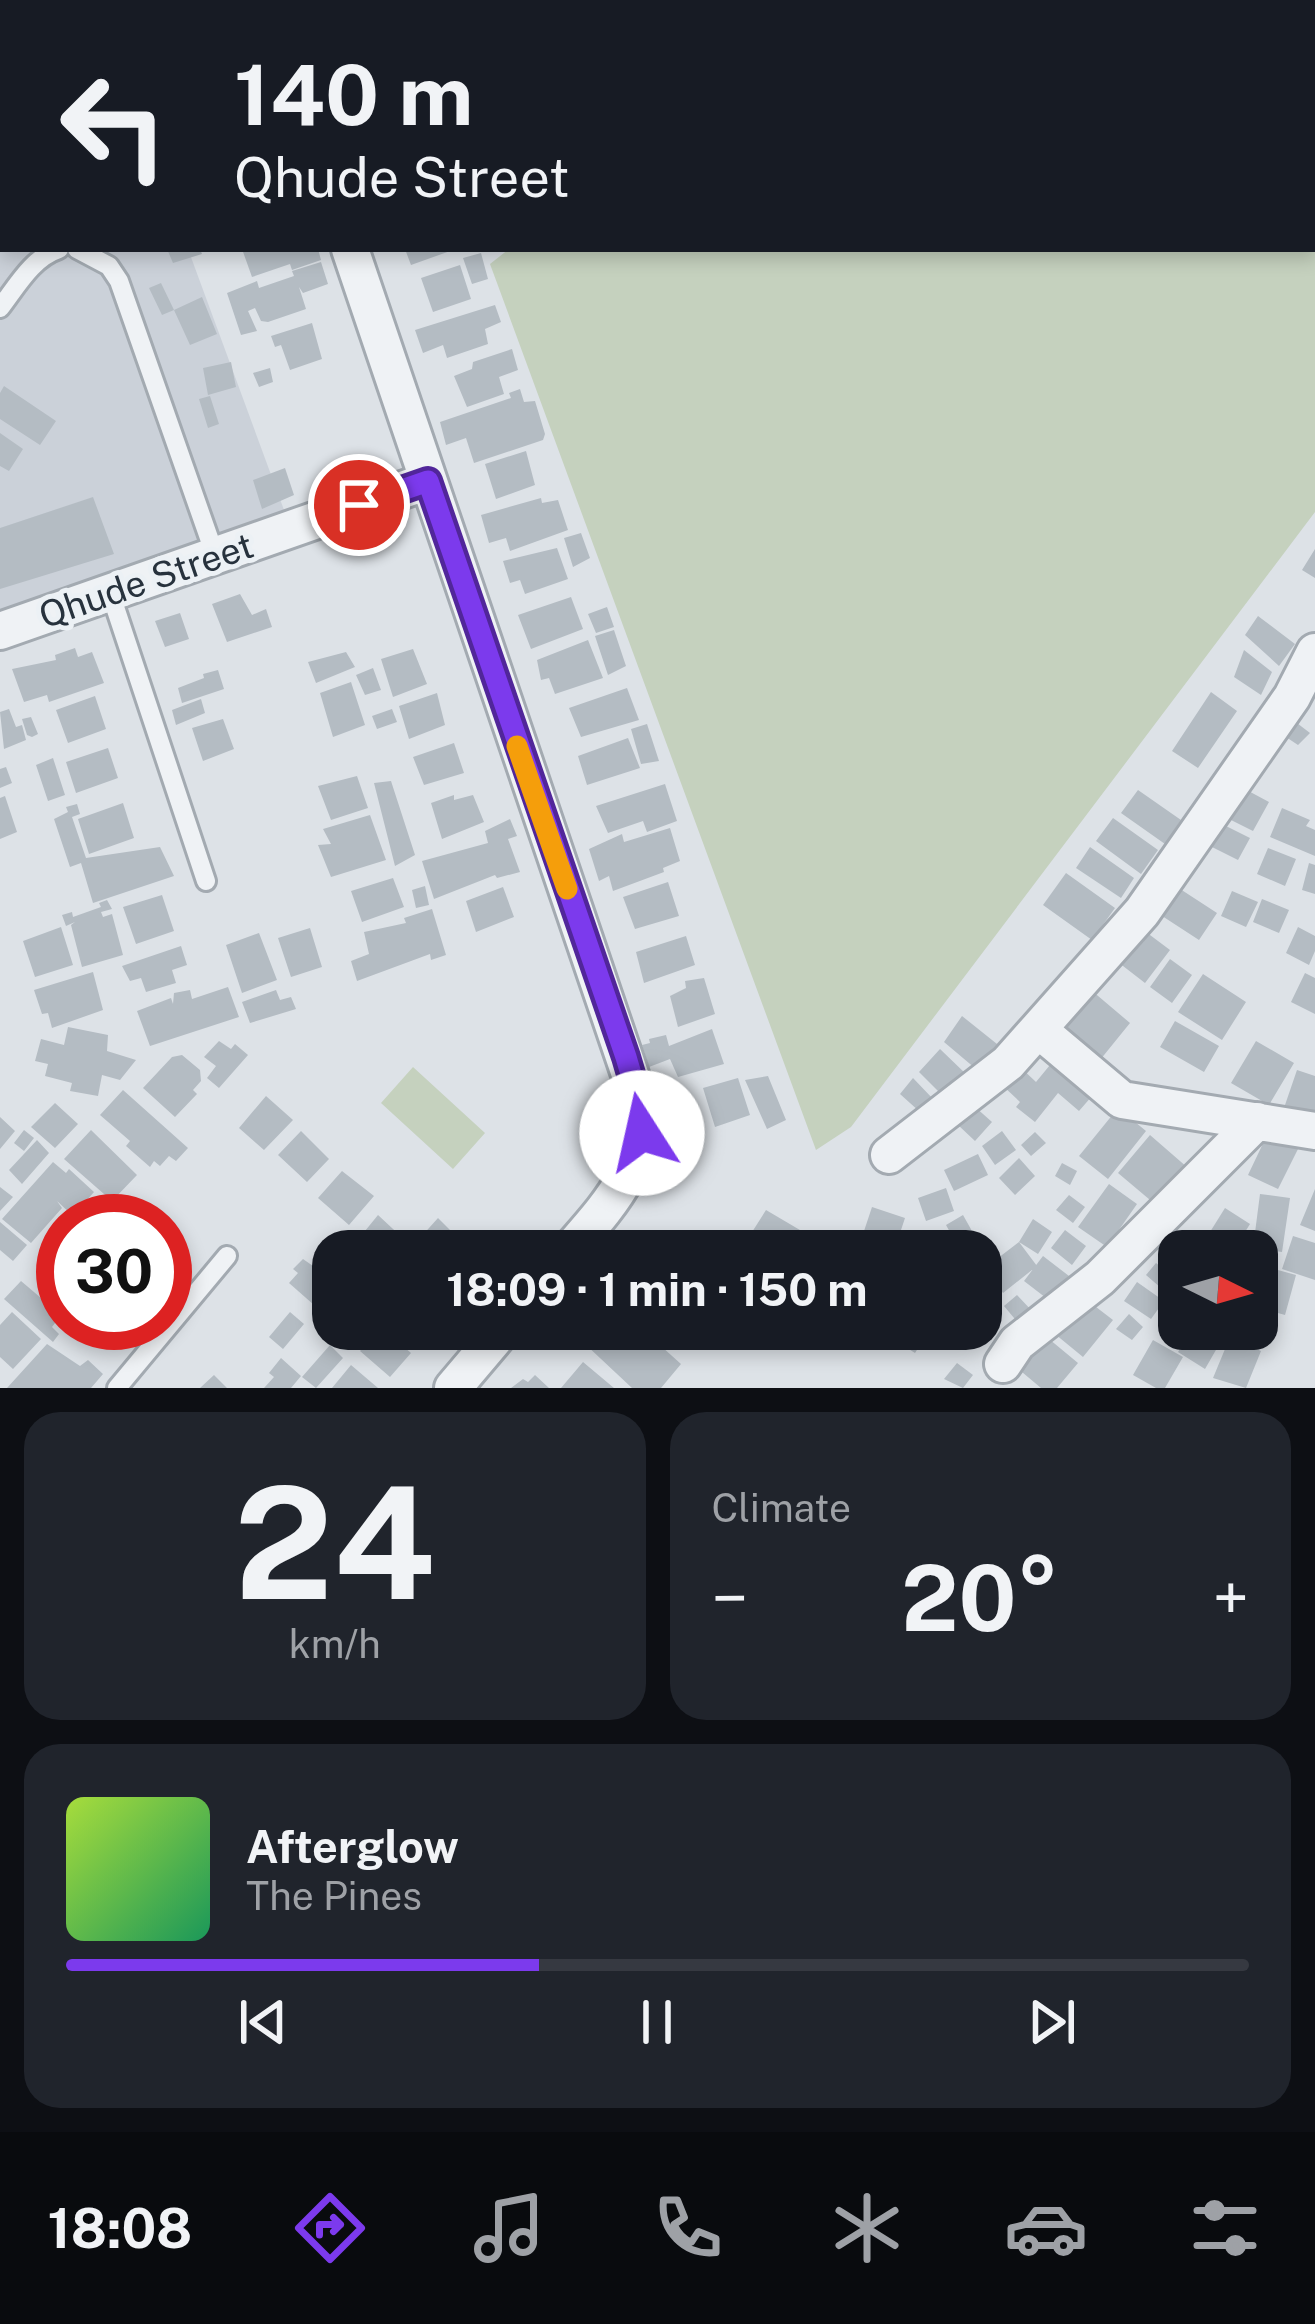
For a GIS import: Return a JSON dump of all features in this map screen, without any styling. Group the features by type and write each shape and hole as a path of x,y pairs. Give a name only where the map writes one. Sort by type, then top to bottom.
{"street":[{"path":"351,252 638,1098 642,1133 629,1174 587,1230"},
{"name":"Qhude Street","path":"0,631 428,481"},
{"path":"889,1155 980,1088 1040,1031 1142,912 1241,774 1292,697 1315,652"},
{"path":"1040,1031 1123,1100 1315,1131"},
{"path":"1003,1364 1017,1343 1100,1278 1257,1121"},
{"path":"453,1388 485,1350"}],"lane":[{"path":"0,308 31,267 49,252"},
{"path":"86,252 109,266 119,281 215,555"},
{"path":"110,592 206,880"},
{"path":"117,1388 227,1256"}],"shaded area":[{"path":"0,252 189,252 291,529 0,631"}],"green space":[{"path":"505,252 1315,252 1315,512 851,1127 816,1150 490,264"},
{"path":"413,1067 485,1133 453,1169 381,1103"}],"building":[{"path":"168,252 202,254 173,263"},
{"path":"243,252 319,252 321,260 252,277"},
{"path":"406,252 447,252 411,265"},
{"path":"481,253 488,279 472,284 463,258"},
{"path":"321,262 328,284 303,293 299,287 306,309 268,322 261,321 255,308 248,311 257,331 241,335 227,293 257,281 259,288"},
{"path":"460,265 471,299 433,312 421,278"},
{"path":"161,283 174,310 162,315 149,288"},
{"path":"202,297 217,334 190,345 174,310"},
{"path":"495,305 501,322 485,329 488,344 447,358 443,345 423,353 415,330"},
{"path":"312,323 322,359 290,370 281,345 275,347 271,336"},
{"path":"512,349 518,370 499,377 504,394 467,407 454,376 472,369 473,362"},
{"path":"231,362 236,387 208,395 203,368"},
{"path":"270,368 273,382 259,387 253,373"},
{"path":"4,386 56,421 40,445 0,419"},
{"path":"520,389 524,402 535,401 543,440 474,463 466,438 446,445 440,422 511,398 509,393"},
{"path":"210,396 219,424 208,428 199,399"},
{"path":"0,433 23,449 9,471 0,466"},
{"path":"526,451 535,485 496,499 485,464"},
{"path":"285,468 294,495 262,509 253,480"},
{"path":"93,497 114,554 0,589 0,528"},
{"path":"541,498 542,503 558,500 568,530 510,551 506,538 489,543 481,515"},
{"path":"581,533 590,558 573,567 564,538"},
{"path":"557,548 568,579 525,594 520,580 510,583 503,561"},
{"path":"1315,549 1315,578 1302,570"},
{"path":"240,594 252,615 266,609 272,627 227,642 212,604"},
{"path":"571,597 583,629 531,649 518,615"},
{"path":"607,607 614,627 596,633 588,614"},
{"path":"180,613 189,639 165,647 155,621"},
{"path":"1258,616 1295,644 1279,666 1245,635"},
{"path":"614,630 626,666 608,675 595,636"},
{"path":"588,640 603,678 555,694 549,678 541,680 537,660"},
{"path":"75,648 78,657 92,652 104,683 49,702 47,695 24,702 12,669 56,660 55,655"},
{"path":"413,649 427,684 393,697 381,659"},
{"path":"1244,650 1272,672 1261,695 1234,677"},
{"path":"346,652 355,667 316,683 308,662"},
{"path":"373,668 381,690 365,695 356,675"},
{"path":"218,670 224,689 182,703 178,688"},
{"path":"351,682 365,725 333,737 320,693"},
{"path":"627,688 639,720 581,737 569,708"},
{"path":"1211,692 1237,711 1198,768 1172,751"},
{"path":"437,693 445,725 409,739 399,706"},
{"path":"95,696 106,729 68,743 56,710"},
{"path":"201,699 205,713 176,725 172,710"},
{"path":"9,709 16,727 22,725 26,740 4,749 0,712"},
{"path":"392,709 397,722 377,729 372,716"},
{"path":"31,717 38,734 32,737 22,719"},
{"path":"223,719 234,749 203,761 192,728"},
{"path":"1293,720 1310,733 1298,745 1283,735"},
{"path":"647,724 659,761 641,764 631,729"},
{"path":"628,738 640,768 587,785 578,756"},
{"path":"454,743 464,773 424,785 413,757"},
{"path":"108,748 118,778 76,793 66,762"},
{"path":"53,758 65,795 48,801 36,765"},
{"path":"6,767 12,783 0,788 0,769"},
{"path":"357,776 368,808 331,820 318,786"},
{"path":"391,781 415,855 395,866 374,783"},
{"path":"665,784 677,821 647,832 643,821 608,833 596,806"},
{"path":"1241,787 1269,802 1253,831 1225,817"},
{"path":"1138,790 1181,820 1165,844 1121,813"},
{"path":"454,795 454,800 473,795 484,822 442,839 431,803"},
{"path":"5,796 17,832 0,839 0,798"},
{"path":"123,803 134,838 89,854 78,819"},
{"path":"77,804 80,814 72,817 86,858 160,847 174,876 93,903 81,863 70,867 54,819"},
{"path":"1282,808 1310,820 1306,826 1315,830 1315,856 1270,837"},
{"path":"370,815 386,860 331,877 318,845 331,844 323,829"},
{"path":"1113,818 1158,850 1141,874 1096,841"},
{"path":"510,819 517,836 508,839 520,872 495,875 434,899 422,861 488,843 485,831"},
{"path":"1224,825 1250,838 1238,860 1212,847"},
{"path":"670,828 680,861 613,891 609,876 599,881 589,849 622,834 624,842"},
{"path":"1090,847 1134,878 1121,898 1076,868"},
{"path":"1268,848 1296,859 1285,886 1257,874"},
{"path":"1309,863 1315,865 1315,894 1302,890"},
{"path":"1066,873 1115,908 1092,940 1043,905"},
{"path":"393,878 404,907 362,922 351,891"},
{"path":"668,882 679,916 635,929 623,897"},
{"path":"1174,885 1217,913 1199,940 1156,912"},
{"path":"425,886 429,905 416,908 412,890"},
{"path":"503,887 514,917 476,932 466,901"},
{"path":"1232,891 1258,902 1246,927 1221,916"},
{"path":"162,895 174,931 136,944 123,907"},
{"path":"1262,899 1289,910 1279,933 1253,922"},
{"path":"107,900 112,909 101,912 103,917 112,914 123,955 82,967 71,925 75,922 66,926 62,915 72,912 73,917"},
{"path":"432,909 446,955 431,960 430,954 357,981 351,961 369,954 364,932 406,923 404,918"},
{"path":"1138,926 1170,950 1145,983 1114,959"},
{"path":"61,927 73,965 35,977 23,941"},
{"path":"1298,927 1315,936 1309,965 1286,953"},
{"path":"310,928 322,967 291,977 278,938"},
{"path":"259,933 277,980 242,993 226,945"},
{"path":"686,936 695,965 644,983 636,952"},
{"path":"181,946 187,965 172,970 176,983 146,992 141,978 130,981 122,966"},
{"path":"1170,959 1192,975 1172,1003 1150,987"},
{"path":"93,972 103,1010 52,1028 34,990"},
{"path":"1305,973 1315,978 1315,1014 1291,1002"},
{"path":"1203,974 1246,1002 1222,1040 1178,1012"},
{"path":"704,978 715,1014 678,1027 670,996 686,988 685,981"},
{"path":"228,987 239,1017 150,1046 137,1011 171,998 173,1004 174,993 190,990 192,999"},
{"path":"276,990 280,1000 291,997 296,1009 250,1023 242,1002"},
{"path":"1091,990 1130,1023 1100,1060 1061,1027"},
{"path":"962,1016 997,1044 976,1069 944,1042"},
{"path":"1175,1021 1219,1046 1204,1072 1160,1047"},
{"path":"68,1027 108,1035 107,1051 136,1060 120,1080 102,1075 98,1096 70,1091 72,1083 45,1076 48,1064 35,1061 41,1039 64,1045"},
{"path":"712,1029 724,1064 678,1077 670,1059 649,1067 642,1045 650,1043 649,1039 666,1035 669,1046"},
{"path":"219,1041 231,1049 235,1044 248,1055 219,1088 207,1078 216,1066 204,1057"},
{"path":"1256,1041 1294,1063 1269,1105 1231,1083"},
{"path":"940,1049 967,1075 945,1098 919,1072"},
{"path":"1059,1054 1099,1088 1079,1111 1058,1093 1035,1122 1016,1107 1020,1102 1002,1085 1019,1066 1036,1082"},
{"path":"182,1055 200,1070 201,1081 193,1090 197,1094 175,1117 143,1088 172,1057"},
{"path":"1297,1070 1315,1076 1315,1116 1285,1105"},
{"path":"768,1076 786,1120 767,1129 745,1080"},
{"path":"738,1078 750,1115 715,1127 703,1088"},
{"path":"913,1078 934,1100 920,1112 900,1094"},
{"path":"123,1090 188,1148 176,1161 169,1156 160,1166 154,1161 150,1167 126,1146 130,1141 100,1115"},
{"path":"266,1096 293,1120 264,1150 239,1128"},
{"path":"55,1103 78,1124 55,1148 31,1127"},
{"path":"974,1106 992,1122 975,1141 957,1124"},
{"path":"1118,1108 1146,1131 1108,1179 1079,1156"},
{"path":"0,1117 15,1131 0,1149"},
{"path":"24,1130 34,1138 24,1151 14,1143"},
{"path":"91,1130 137,1175 119,1194 104,1194 64,1159"},
{"path":"301,1131 329,1159 307,1182 278,1155"},
{"path":"1002,1131 1016,1150 995,1165 982,1146"},
{"path":"1035,1132 1046,1143 1031,1156 1021,1145"},
{"path":"1268,1133 1299,1147 1278,1189 1248,1175"},
{"path":"1150,1135 1188,1168 1156,1205 1118,1173"},
{"path":"37,1140 49,1153 22,1184 9,1170"},
{"path":"978,1154 988,1175 954,1191 944,1170"},
{"path":"1019,1158 1035,1176 1015,1195 999,1178"},
{"path":"53,1162 66,1173 69,1169 94,1192 36,1194 36,1237 31,1243 2,1219"},
{"path":"1062,1163 1077,1171 1070,1185 1055,1176"},
{"path":"342,1171 374,1196 349,1225 318,1198"},
{"path":"1109,1184 1137,1204 1107,1247 1078,1227"},
{"path":"0,1187 13,1197 0,1211"},
{"path":"946,1188 954,1211 926,1221 918,1198"},
{"path":"1315,1189 1315,1231 1300,1225"},
{"path":"1260,1194 1290,1198 1282,1252 1278,1251 1278,1230 1255,1230"},
{"path":"1069,1195 1085,1207 1073,1223 1056,1210"},
{"path":"872,1207 905,1218 901,1230 864,1230"},
{"path":"1225,1208 1250,1224 1246,1230 1211,1230"},
{"path":"766,1210 800,1230 753,1230"},
{"path":"378,1215 394,1230 366,1230"},
{"path":"963,1215 971,1230 949,1230 946,1225"},
{"path":"438,1218 450,1230 427,1230"},
{"path":"1033,1219 1052,1232 1038,1254 1019,1242"},
{"path":"0,1222 27,1245 13,1261 0,1250"},
{"path":"1065,1230 1086,1246 1072,1265 1051,1248"},
{"path":"1293,1236 1315,1243 1315,1280 1282,1269"},
{"path":"1019,1242 1037,1266 1003,1293 1002,1292 1002,1255"},
{"path":"1043,1256 1069,1276 1050,1301 1024,1281"},
{"path":"303,1259 312,1265 312,1303 289,1283 298,1273 293,1269"},
{"path":"1158,1265 1158,1285 1146,1275"},
{"path":"1278,1270 1296,1275 1285,1315 1278,1313"},
{"path":"21,1281 36,1294 36,1327 4,1299"},
{"path":"1137,1282 1158,1297 1158,1309 1151,1319 1124,1301"},
{"path":"1017,1295 1033,1312 1020,1325 1004,1306"},
{"path":"1083,1297 1113,1320 1083,1357 1055,1334"},
{"path":"12,1312 36,1334 36,1344 13,1369 0,1357 0,1325"},
{"path":"290,1312 304,1324 283,1349 269,1337"},
{"path":"1129,1314 1143,1327 1132,1340 1116,1329"},
{"path":"1043,1334 1078,1363 1057,1388 1041,1388 1016,1367"},
{"path":"1153,1340 1158,1350 1183,1357 1165,1388 1133,1375"},
{"path":"42,1350 56,1350 80,1366 88,1360 103,1374 91,1388 7,1388"},
{"path":"326,1350 335,1350 343,1358 316,1388 302,1377"},
{"path":"408,1350 411,1353 390,1377 360,1351"},
{"path":"591,1350 665,1350 681,1364 661,1388 632,1388"},
{"path":"1179,1350 1216,1350 1205,1369"},
{"path":"1225,1350 1261,1351 1246,1388 1213,1378"},
{"path":"281,1358 301,1376 291,1388 264,1388 274,1377 269,1373"},
{"path":"583,1362 614,1388 561,1388"},
{"path":"957,1363 973,1375 963,1388 944,1379"},
{"path":"351,1365 378,1388 332,1388"},
{"path":"214,1375 227,1388 200,1388"},
{"path":"535,1375 549,1388 511,1388 523,1379 528,1382"}],"slow traffic":[{"path":"517,746 567,889"}],"route":[{"path":"359,505 428,481 626,1057 642,1133"}]}
